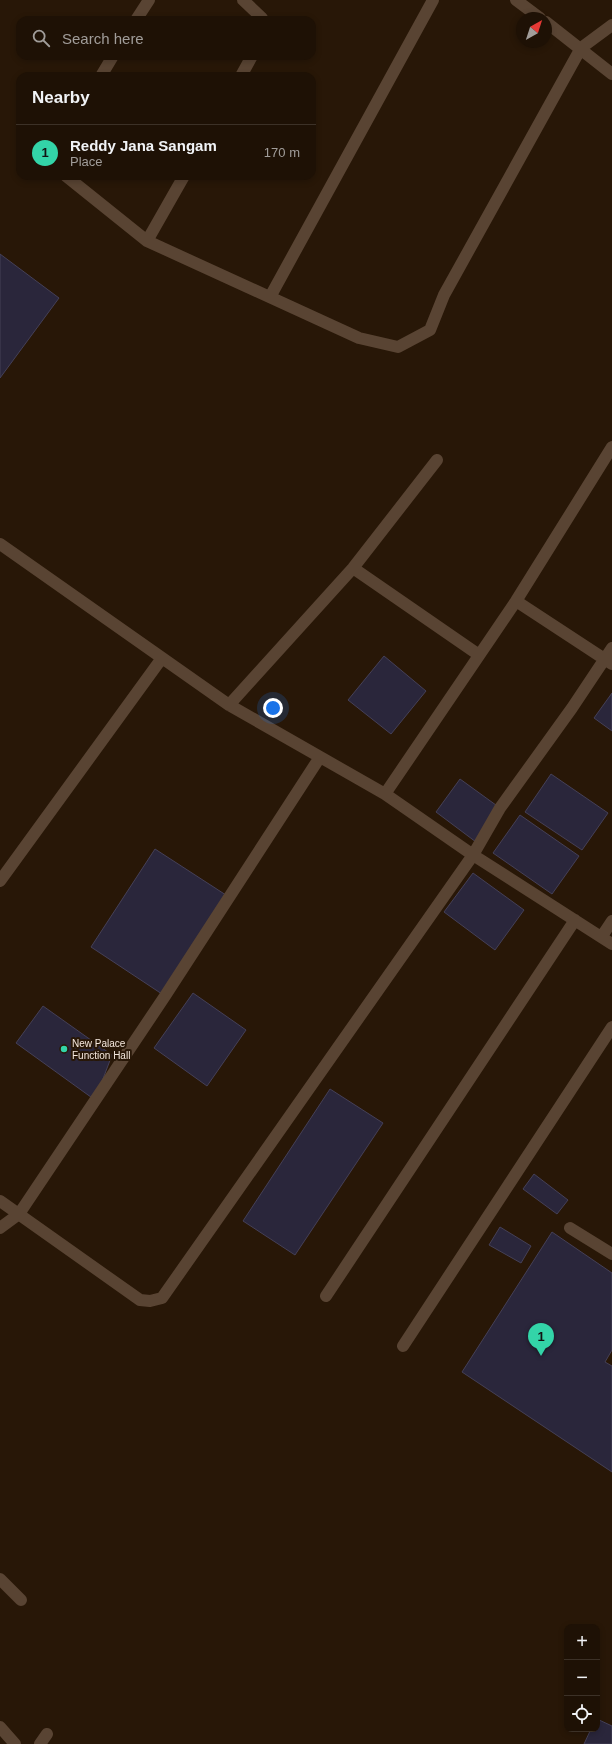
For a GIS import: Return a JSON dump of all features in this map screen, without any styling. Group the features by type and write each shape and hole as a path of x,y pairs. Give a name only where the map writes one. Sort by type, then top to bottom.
{"street":[{"path":"139,16 149,0"},
{"path":"243,0 260,16"},
{"path":"270,297 433,0"},
{"path":"516,0 532,12"},
{"path":"71,180 147,241 359,338 398,347 430,330 444,295 581,48 612,25"},
{"path":"552,26 612,74"},
{"path":"103,72 111,60"},
{"path":"243,72 250,60"},
{"path":"147,241 182,180"},
{"path":"385,794 516,601 612,447"},
{"path":"229,705 353,568 437,460"},
{"path":"0,544 229,705 385,794 472,855 602,936 612,944"},
{"path":"353,568 479,655"},
{"path":"516,601 608,662"},
{"path":"0,1201 140,1300 150,1301 162,1298 472,855 500,808 572,708 608,662 612,648"},
{"path":"0,881 162,658"},
{"path":"0,1228 19,1214 165,996 320,757"},
{"path":"326,1296 575,920"},
{"path":"602,936 612,921"},
{"path":"403,1346 612,1027"},
{"path":"570,1228 612,1254"},
{"path":"0,1579 21,1600"},
{"path":"0,1727 15,1744"},
{"path":"40,1744 47,1734"}],"building":[{"path":"0,254 59,298 0,378"},
{"path":"384,656 426,691 391,734 348,700"},
{"path":"612,693 612,731 594,718"},
{"path":"551,774 608,813 582,850 525,812"},
{"path":"460,779 500,808 476,842 436,812"},
{"path":"520,815 579,856 552,894 493,853"},
{"path":"155,849 229,897 165,996 91,947"},
{"path":"473,873 524,910 495,950 444,912"},
{"path":"193,993 246,1030 207,1086 154,1048"},
{"name":"New Palace Function Hall","path":"43,1006 112,1055 95,1100 16,1043"},
{"path":"330,1089 383,1123 295,1255 243,1221"},
{"path":"534,1174 568,1200 557,1214 523,1189"},
{"path":"500,1227 531,1246 521,1263 489,1245"},
{"path":"552,1232 612,1273 612,1350 605,1362 612,1366 612,1472 462,1372"},
{"path":"600,1720 612,1726 612,1744 584,1744 590,1732 600,1732"}],"place":[{"name":"New Palace Function Hall","path":"64,1049"},
{"name":"Reddy Jana Sangam","path":"541,1356"}]}
